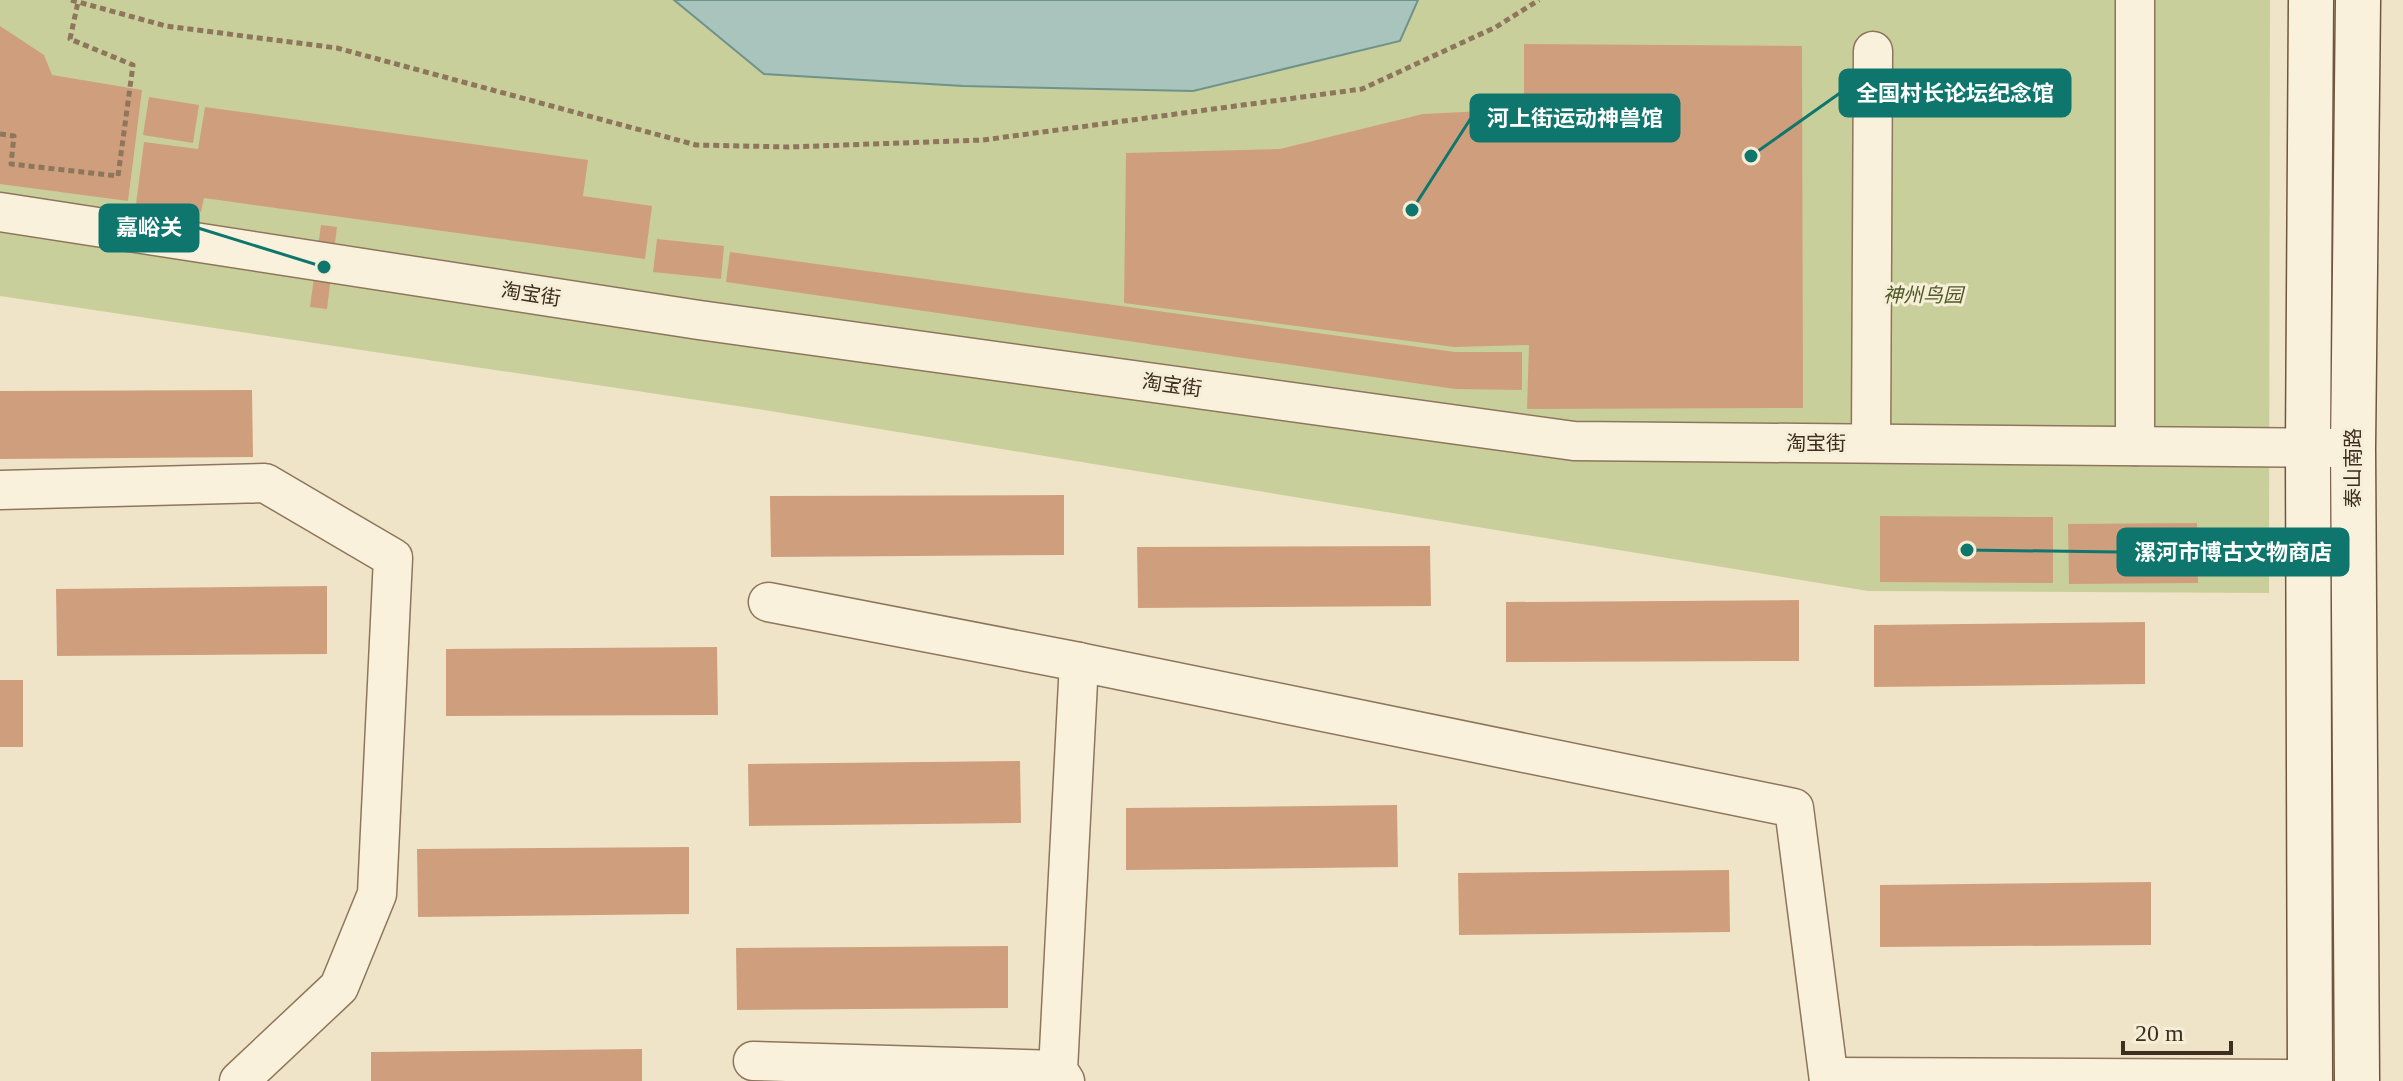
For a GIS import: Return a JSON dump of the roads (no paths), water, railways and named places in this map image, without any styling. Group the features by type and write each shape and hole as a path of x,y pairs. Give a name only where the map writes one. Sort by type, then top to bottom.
{"main road":[{"path":"2310,1080 2308,447 2311,0"},
{"name":"泰山南路","path":"2357,1081 2353,448 2358,0"}],"street":[{"path":"2135,0 2135,446"},
{"path":"1871,443 1873,51"},
{"name":"淘宝街","path":"0,212 699,320 1574,441 2353,448"},
{"path":"0,490 265,483 393,558 377,894 339,987 239,1081"},
{"path":"768,602 1794,808 1829,1079 2310,1080"},
{"path":"753,1061 1062,1075 1079,662"}],"water":[{"path":"674,0 1418,0 1400,41 1193,91 963,86 764,74"}],"place":[{"name":"全国村长论坛纪念馆","path":"1751,156"},
{"name":"河上街运动神兽馆","path":"1412,210"},
{"name":"嘉峪关","path":"324,267"},
{"name":"漯河市博古文物商店","path":"1967,550"}],"park label":[{"name":"神州鸟园","path":"1923,295"}]}
